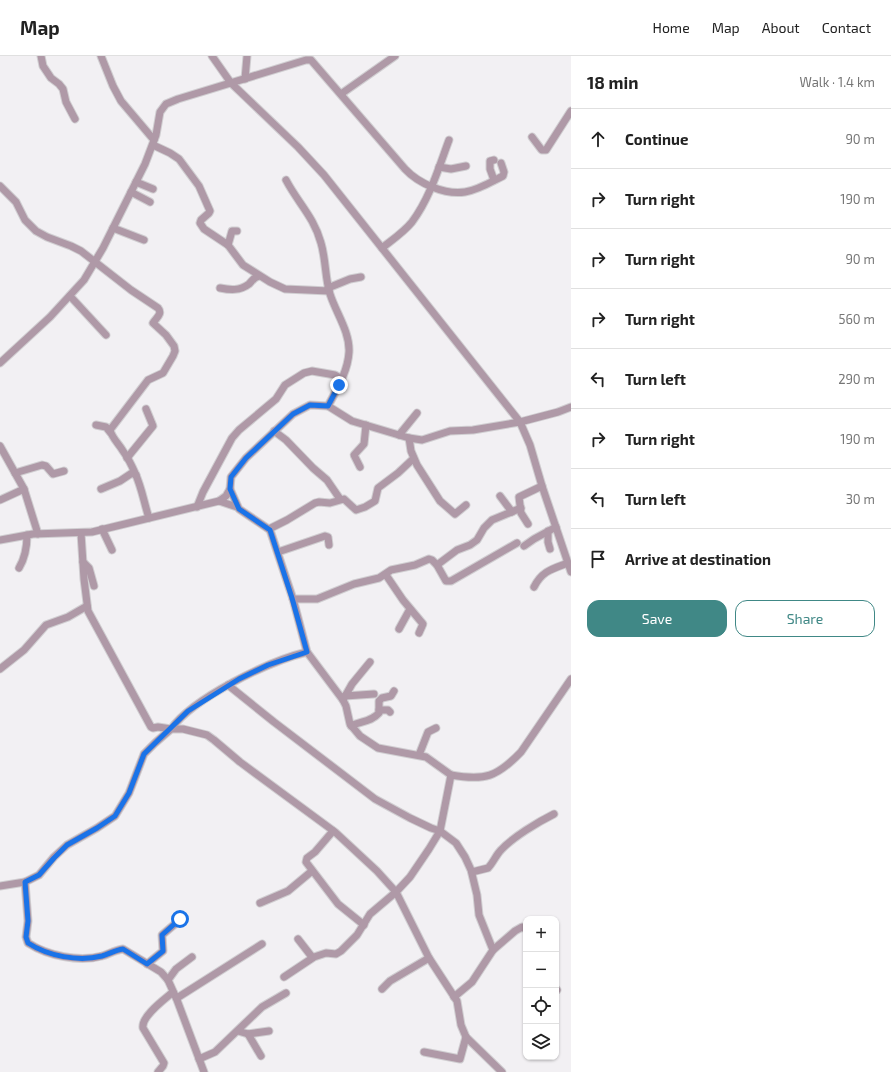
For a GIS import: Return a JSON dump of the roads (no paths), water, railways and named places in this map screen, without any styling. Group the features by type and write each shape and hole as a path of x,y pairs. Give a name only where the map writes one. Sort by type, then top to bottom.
{"street":[{"path":"41,56 43,66 51,78 63,89 66,102 75,119"},
{"path":"101,56 112,86 121,101 153,142 178,159 199,186 210,211 201,220 201,225 204,229 228,245 240,263 259,276 285,289 329,290 350,279 361,277"},
{"path":"212,56 231,83 298,147 324,176 520,422 530,446 571,572"},
{"path":"244,79 246,56"},
{"path":"341,94 395,56"},
{"path":"0,363 70,296 84,280 95,262 136,182 153,142 160,112 166,104 178,99 306,60 311,60 408,173 432,187 453,193 467,192 503,176 504,172 501,163"},
{"path":"532,137 540,149 546,150 570,116"},
{"path":"382,248 403,232 412,222 432,187 449,140"},
{"path":"494,160 490,161 490,165 494,180"},
{"path":"439,167 451,169 466,166"},
{"path":"286,180 292,193 309,214 319,238 329,290 348,341 349,353 342,378 328,406"},
{"path":"136,182 153,189"},
{"path":"0,186 16,202 25,220 36,231 71,246 158,308 161,313 153,323 171,341 175,351 163,373 148,380 112,426 110,432"},
{"path":"131,192 150,202"},
{"path":"112,228 144,240"},
{"path":"228,245 232,231 237,231"},
{"path":"220,288 232,290 240,289 256,276 259,276"},
{"path":"70,296 106,335"},
{"path":"197,507 205,486 232,438 239,430 276,399 285,384 304,373 312,371 342,378"},
{"path":"571,407 520,422 473,430 450,431 426,440 409,438 348,420 328,406 315,404 293,414 246,458 233,474 230,481 230,489 237,507 269,529 293,599 307,652 344,698 351,726 360,736 378,748 426,757 452,775 470,778 491,776 512,762 521,752 571,679"},
{"path":"128,458 154,426 146,409"},
{"path":"399,435 416,413"},
{"path":"96,425 106,427 128,458 136,475 149,518"},
{"path":"360,467 354,456 364,444 366,425"},
{"path":"274,432 286,440 327,480 340,499"},
{"path":"409,438 414,459 440,501 453,514 456,514 466,505"},
{"path":"0,446 24,489 38,534"},
{"path":"269,529 319,502 330,503 340,499 346,500 356,510 370,505 375,501 378,488 414,459"},
{"path":"15,473 42,465 46,466 53,474 64,471"},
{"path":"101,489 120,481 132,473 136,475"},
{"path":"528,524 523,518 519,497 542,486"},
{"path":"0,500 24,489"},
{"path":"0,540 27,535 81,533 102,529 219,501 226,496 230,489"},
{"path":"500,496 512,512"},
{"path":"219,501 237,507"},
{"path":"437,565 457,550 470,546 477,540 484,528 492,520 521,508"},
{"path":"524,546 556,527"},
{"path":"102,529 112,550"},
{"path":"548,531 548,542 550,549"},
{"path":"81,533 87,606 94,622 151,727 183,729 208,735 246,766 333,831 377,871 396,892 429,958 454,997 459,1010 461,1025 466,1037 502,1072"},
{"path":"20,568 26,549 27,535"},
{"path":"278,552 325,536 328,537 330,544"},
{"path":"293,599 317,599 354,584 379,578 391,570 429,559 437,565 446,581 451,581 517,543"},
{"path":"83,562 89,568 94,586"},
{"path":"534,587 539,578 545,573 568,563"},
{"path":"386,574 410,609 423,624 420,633"},
{"path":"1,666 24,650 46,625 87,606"},
{"path":"399,629 410,609"},
{"path":"0,886 25,882 39,875 67,845 115,816 129,793 144,754 188,711 228,685 268,665 307,652"},
{"path":"344,698 352,684 370,662"},
{"path":"228,685 274,722 375,798 410,818 431,828 440,830 456,843 475,872 479,916 493,950"},
{"path":"351,726 370,720 379,713 379,702 382,698 391,696 394,690"},
{"path":"344,698 374,694"},
{"path":"379,710 390,712"},
{"path":"419,755 428,732 436,728"},
{"path":"284,977 312,957 326,953 337,954 357,935 370,914 396,892 410,877 440,830 452,775"},
{"path":"475,872 488,868 500,850 535,823 554,814"},
{"path":"333,831 315,852 306,858 306,862 312,872 343,910 364,925"},
{"path":"260,903 288,892 312,872"},
{"path":"25,882 28,921 26,937 28,943 38,950 60,957 84,958 101,956 123,949 161,972 168,980 175,995 204,1072"},
{"path":"147,964 163,950 162,935 182,918"},
{"path":"454,997 472,982 493,950 517,929 523,928"},
{"path":"298,940 312,957"},
{"path":"158,1072 164,1066 164,1063 143,1028 143,1024 153,1010 175,995 262,944"},
{"path":"168,980 176,969 192,958"},
{"path":"382,989 390,981 429,958"},
{"path":"199,1059 214,1053 262,1008 286,993"},
{"path":"238,1031 248,1034 269,1031"},
{"path":"248,1034 261,1056"},
{"path":"424,1052 460,1058 466,1037"}]}
